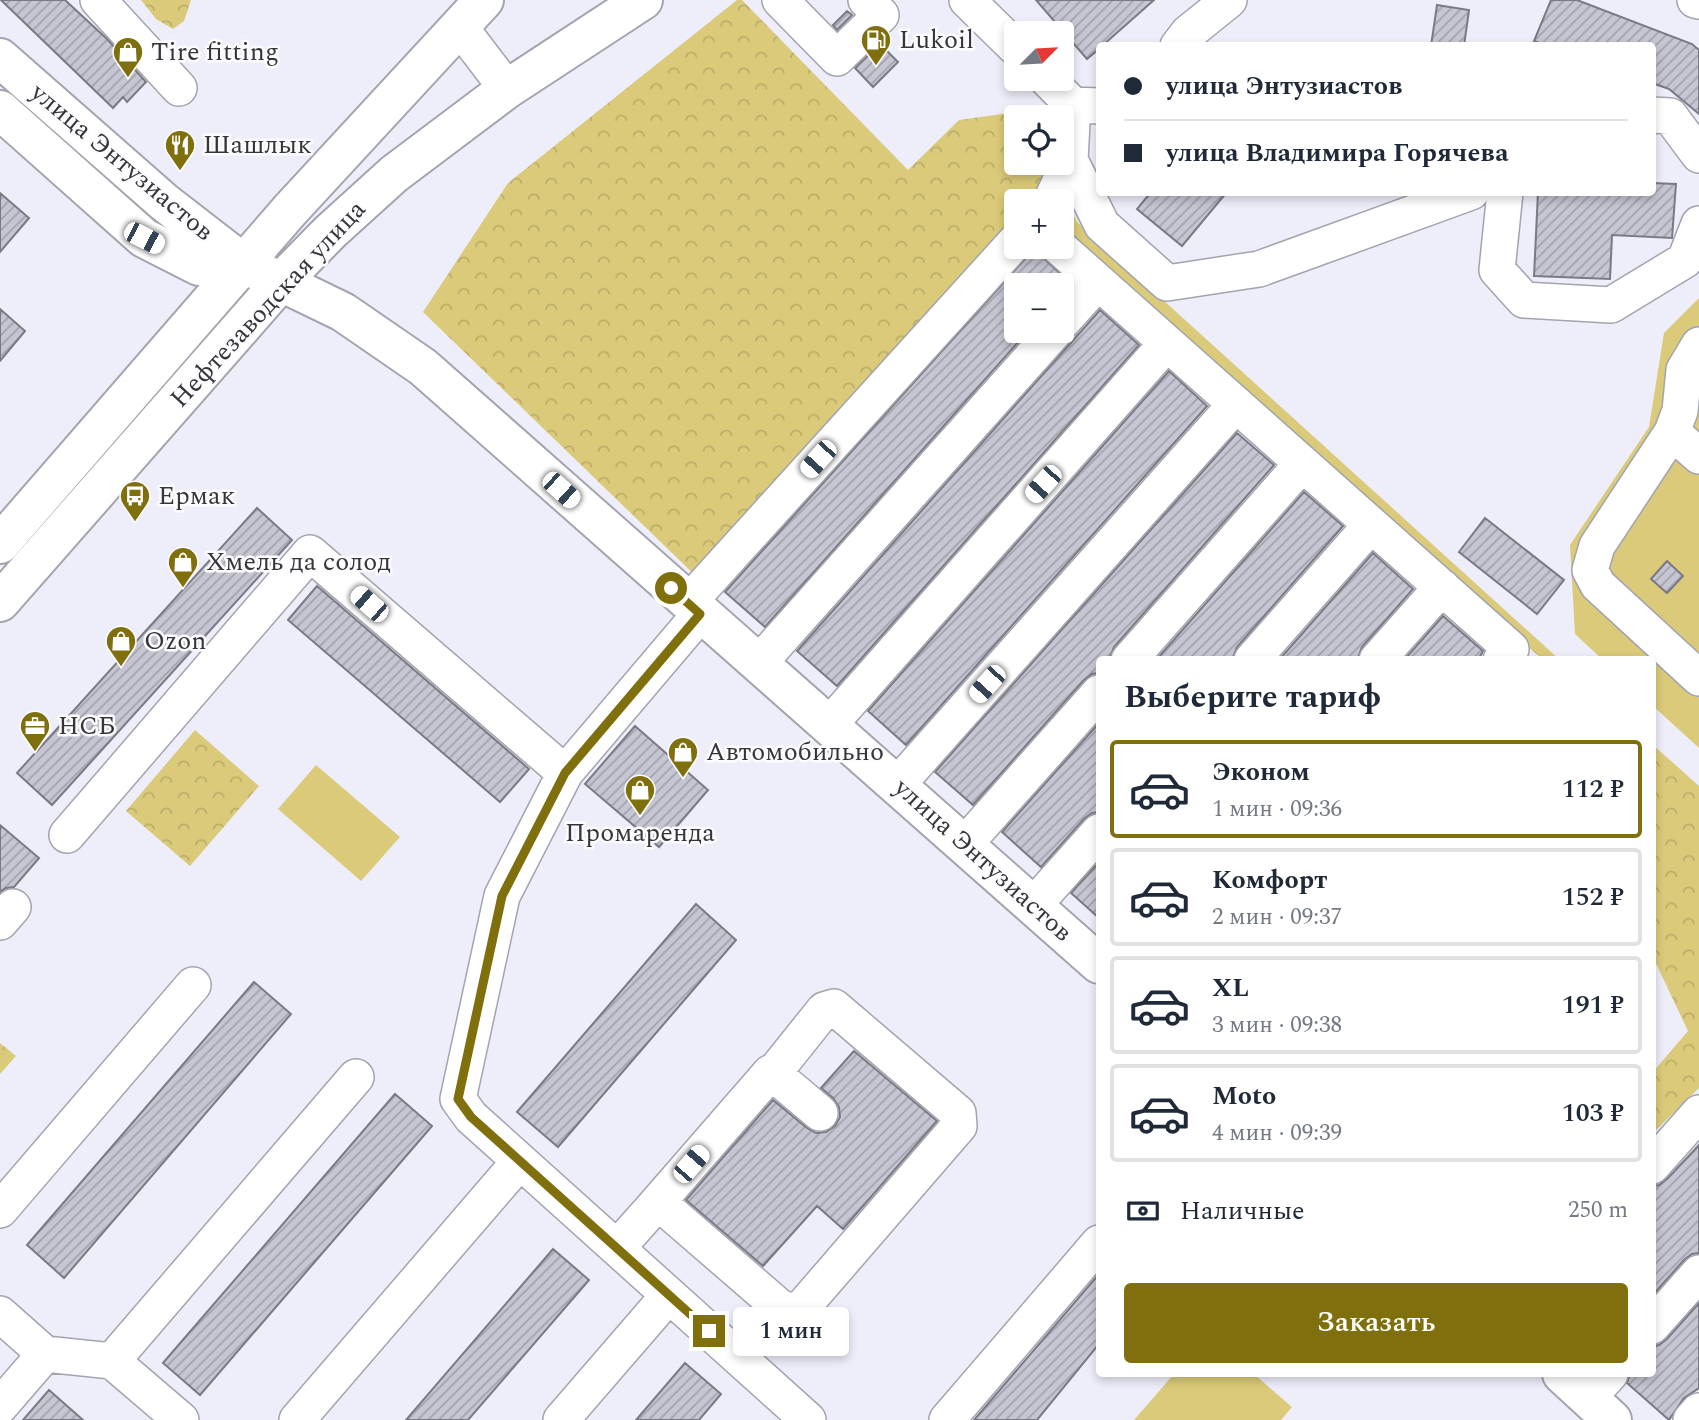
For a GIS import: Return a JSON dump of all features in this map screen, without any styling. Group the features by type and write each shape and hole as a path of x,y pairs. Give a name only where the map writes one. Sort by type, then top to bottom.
{"main road":[{"name":"Нефтезаводская улица","path":"0,602 280,284 330,232 394,174 507,89 643,0"},
{"name":"Нефтезаводская улица","path":"0,544 298,201 471,13"},
{"name":"улица Энтузиастов","path":"0,58 164,202 244,264 280,284 343,312 423,367 1096,961"},
{"name":"улица Энтузиастов","path":"0,110 144,238 199,265 244,264"}],"street":[{"path":"98,0 179,88"},
{"path":"780,0 837,58 881,15 866,0"},
{"path":"967,0 1004,36"},
{"path":"1181,42 1188,33 1229,0"},
{"path":"471,13 507,89"},
{"path":"1065,91 1086,105 1074,146"},
{"path":"1656,115 1670,116 1699,155"},
{"path":"1074,168 1102,225 1167,283 1259,270 1460,196"},
{"path":"1505,196 1497,270 1524,300 1611,305 1685,260 1699,224"},
{"path":"808,1420 471,1117 458,1099 502,896 565,773 694,608 1004,255"},
{"path":"1072,259 1511,649 1505,656"},
{"path":"1074,309 1098,282"},
{"path":"759,663 1044,343"},
{"path":"830,724 1167,343"},
{"path":"1699,345 1684,370 1679,411 1672,432 1597,546 1590,570 1598,585 1699,678"},
{"path":"898,784 1236,404"},
{"path":"1672,432 1699,456"},
{"path":"1133,656 1302,464"},
{"path":"1256,656 1371,525"},
{"path":"67,835 310,553 565,773"},
{"path":"1381,656 1441,587"},
{"path":"964,845 1096,696"},
{"path":"1033,906 1096,835"},
{"path":"0,1210 193,985"},
{"path":"617,1248 770,1073 776,1070 824,1010 834,1007 958,1113 959,1126 800,1310 783,1310 665,1208 650,1211"},
{"path":"776,1070 782,1081 820,1113"},
{"path":"112,1360 356,1077"},
{"path":"1656,1161 1699,1113"},
{"path":"297,1420 520,1161"},
{"path":"947,1420 1096,1246"},
{"path":"1656,1321 1699,1273"},
{"path":"561,1420 669,1295"},
{"path":"0,1314 45,1354 112,1360 181,1420"},
{"path":"0,1406 45,1354"},
{"path":"1691,1420 1699,1410"}],"green space":[{"path":"141,0 191,0 184,21 173,29 156,19"},
{"path":"737,0 742,0 908,170 959,120 1004,114 1004,175 1054,175 1061,189 1004,189 1004,243 702,582 423,312 508,183"},
{"path":"1074,216 1077,222 1556,656 1539,656 1074,241"},
{"path":"1699,298 1699,748 1656,709 1656,656 1599,656 1575,634 1570,545 1649,427 1664,333"},
{"path":"195,730 259,786 190,866 126,811"},
{"path":"1656,748 1699,786 1699,1088 1656,1130 1656,1068 1688,1031 1656,963"},
{"path":"316,765 400,837 361,881 278,809"},
{"path":"0,1043 16,1056 0,1074"},
{"path":"1171,1377 1257,1377 1292,1407 1281,1420 1134,1420"}],"building":[{"path":"1,0 65,0 107,39 146,82 127,102 123,97 113,108"},
{"path":"1036,0 1154,0 1107,42 1096,42 1096,52 1087,59 1074,44 1074,21 1054,21"},
{"path":"1551,0 1577,0 1692,44 1699,50 1699,114 1669,89 1656,84 1656,42 1534,41"},
{"path":"1437,5 1469,10 1465,42 1432,42"},
{"path":"847,11 852,15 837,30 833,25"},
{"path":"880,44 898,62 873,87 855,68"},
{"path":"1656,183 1676,184 1672,238 1612,235 1610,279 1534,276 1538,196 1656,196"},
{"path":"0,193 29,218 0,252"},
{"path":"1148,196 1224,196 1182,246 1137,209"},
{"path":"1025,259 1045,259 1059,273 1012,273"},
{"path":"1004,282 1004,343 1017,343 765,627 725,592"},
{"path":"0,309 25,331 0,361"},
{"path":"1100,310 1139,345 837,686 797,651 1071,343 1074,343 1074,339"},
{"path":"1169,371 1207,406 906,745 868,711"},
{"path":"1237,433 1274,465 1114,647 1111,656 1096,656 1096,673 1084,680 973,805 935,772"},
{"path":"1304,492 1343,526 1237,647 1234,656 1160,656"},
{"path":"257,508 292,540 52,805 17,773"},
{"path":"1485,518 1564,580 1537,614 1459,552"},
{"path":"1373,553 1413,589 1362,647 1359,656 1283,656"},
{"path":"1667,561 1683,576 1667,593 1651,579"},
{"path":"317,586 529,769 500,802 288,620"},
{"path":"1443,616 1483,651 1480,656 1408,656"},
{"path":"635,726 708,790 659,847 585,784"},
{"path":"1096,726 1096,812 1084,819 1041,867 1002,832"},
{"path":"0,825 39,858 14,887 0,892"},
{"path":"1096,865 1096,915 1071,893"},
{"path":"696,904 736,940 558,1147 517,1112"},
{"path":"254,982 291,1014 64,1278 27,1245"},
{"path":"854,1051 937,1121 843,1229 817,1206 763,1266 686,1200 773,1100 816,1133 826,1132 835,1126 840,1117 839,1107 821,1088"},
{"path":"395,1094 432,1126 200,1395 163,1363"},
{"path":"1699,1145 1699,1253 1684,1260 1656,1292 1656,1185 1667,1179"},
{"path":"553,1249 589,1280 468,1420 406,1420"},
{"path":"1096,1278 1096,1348 1037,1420 974,1420"},
{"path":"1699,1303 1699,1388 1684,1398 1669,1420 1627,1383 1629,1377 1656,1377 1656,1345 1667,1339"},
{"path":"685,1363 721,1394 699,1420 636,1420"},
{"path":"49,1390 83,1420 23,1420"}],"place":[{"name":"Lukoil","path":"876,67"},
{"name":"Tire fitting","path":"128,79"},
{"name":"Шашлык","path":"180,172"},
{"name":"Ермак","path":"135,523"},
{"name":"Хмель да солод","path":"183,589"},
{"name":"Ozon","path":"121,668"},
{"name":"НСБ","path":"35,753"},
{"name":"Автомобильно","path":"683,779"},
{"name":"Промаренда","path":"640,817"}],"route":[{"path":"671,588 700,614 565,773 502,896 458,1099 471,1117 709,1331"}]}
